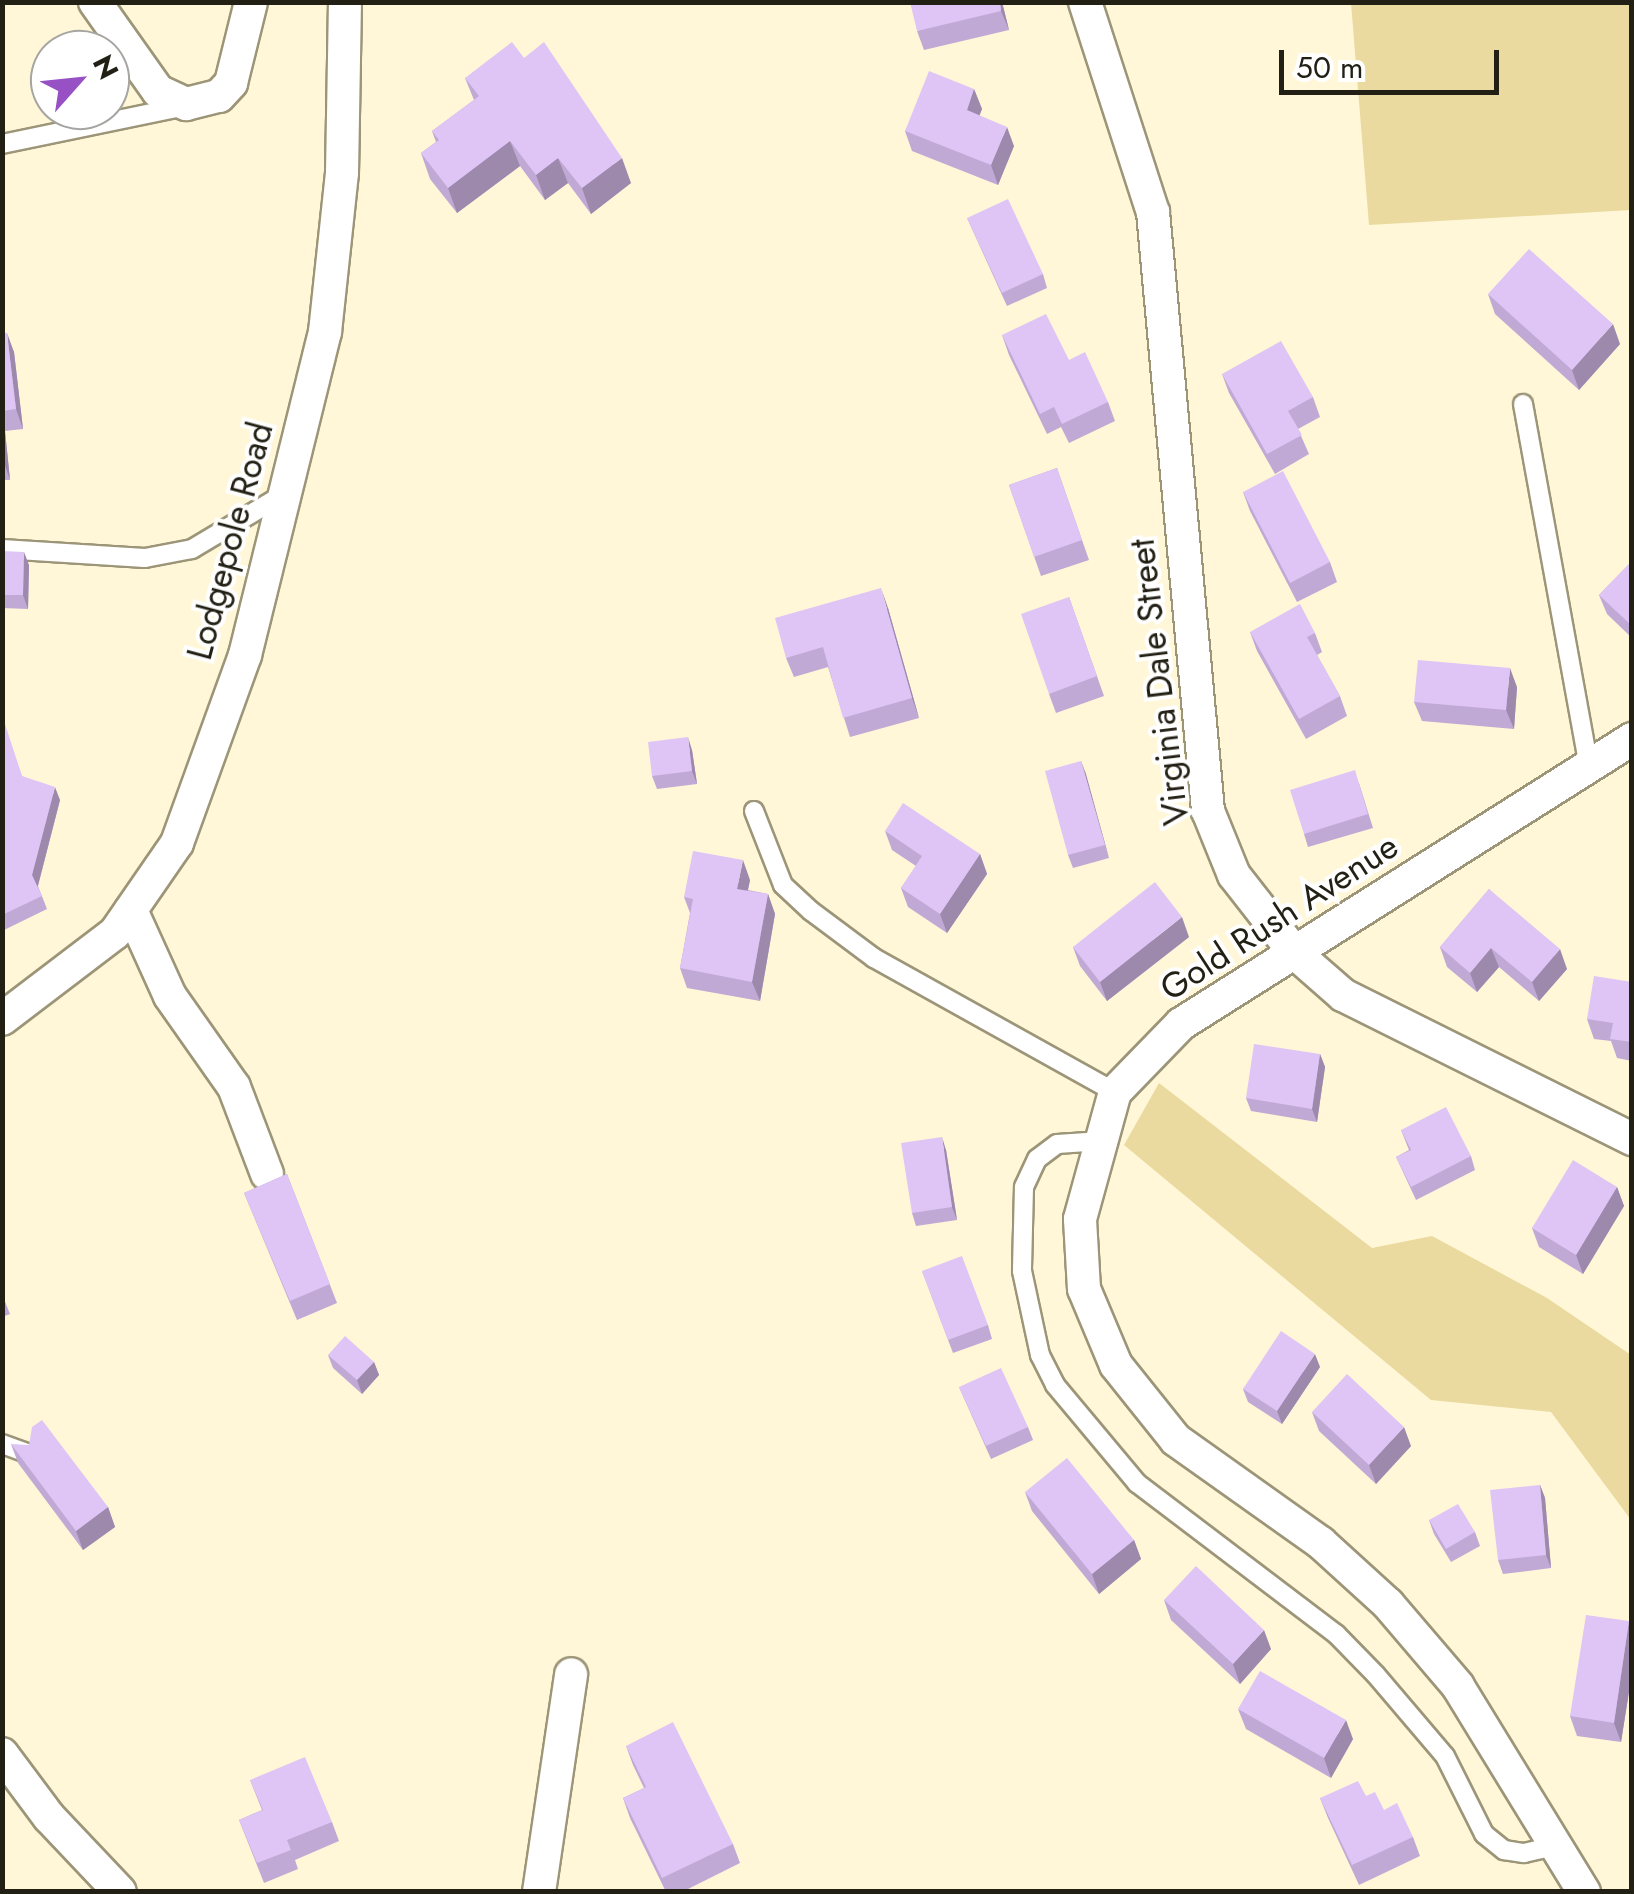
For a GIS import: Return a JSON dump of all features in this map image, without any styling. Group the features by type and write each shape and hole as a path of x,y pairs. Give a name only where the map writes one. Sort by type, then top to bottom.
{"street":[{"path":"95,2 158,91 201,103 231,83 251,2"},
{"name":"Lodgepole Road","path":"2,1019 115,933 177,843 245,654 325,332 342,173 345,2"},
{"name":"Virginia Dale Street","path":"1085,2 1152,212 1208,812 1234,876 1295,953 1343,995 1632,1139"},
{"name":"Gold Rush Avenue","path":"1584,1892 1560,1846 1458,1686 1388,1604 1321,1544 1176,1440 1116,1365 1084,1289 1080,1220 1115,1092 1181,1024 1590,771 1632,739"},
{"path":"131,910 170,996 234,1087 267,1174"},
{"path":"539,1892 571,1674"},
{"path":"2,1754 49,1817 120,1892"}],"lane":[{"path":"2,144 201,103"},
{"path":"1523,404 1590,771"},
{"path":"2,550 84,560 192,549 284,494"},
{"path":"754,811 783,884 811,911 874,958 1115,1092"},
{"path":"1102,1142 1057,1144 1037,1159 1024,1187 1024,1286 1040,1355 1055,1385 1137,1483 1336,1634 1376,1674 1445,1756 1484,1834 1504,1850 1524,1854 1560,1846"},
{"path":"2,1444 30,1454"}],"shaded area":[{"path":"1351,3 1631,3 1631,210 1369,225"},
{"path":"1159,1083 1372,1248 1432,1236 1547,1298 1631,1355 1631,1520 1551,1412 1431,1400 1124,1145"}],"building":[{"path":"910,2 1000,2 1001,11 917,31"},
{"path":"512,42 524,58 544,42 622,158 582,188 558,158 536,175 510,141 448,188 421,153 439,140 432,131 479,96 465,78"},
{"path":"929,71 974,89 967,110 1007,127 991,165 905,131"},
{"path":"1008,199 1043,274 1002,293 967,218"},
{"path":"1529,249 1613,324 1572,370 1488,294"},
{"path":"1046,314 1069,360 1085,352 1108,402 1062,424 1054,407 1040,414 1002,335"},
{"path":"2,333 7,333 16,409 2,411"},
{"path":"1281,341 1313,397 1288,411 1302,435 1267,454 1222,374"},
{"path":"1057,468 1082,540 1034,557 1009,485"},
{"path":"1283,471 1330,562 1290,583 1243,492"},
{"path":"2,551 24,552 23,595 2,595"},
{"path":"1632,561 1632,626 1599,595"},
{"path":"881,588 912,698 843,718 823,647 786,658 775,618"},
{"path":"1069,597 1097,676 1049,694 1021,614"},
{"path":"1300,604 1315,633 1307,637 1340,696 1299,719 1250,632"},
{"path":"1418,660 1510,668 1506,710 1414,702"},
{"path":"5,724 22,776 55,787 32,875 42,896 2,915 2,725"},
{"path":"688,737 692,771 652,776 648,742"},
{"path":"1081,761 1105,845 1068,855 1045,771"},
{"path":"1355,770 1368,814 1304,834 1290,790"},
{"path":"903,803 980,854 940,914 901,888 922,856 885,831"},
{"path":"693,851 743,860 737,889 768,894 752,982 680,968 693,899 684,897"},
{"path":"1155,882 1182,917 1100,982 1073,947"},
{"path":"1489,889 1560,949 1532,982 1491,948 1470,973 1440,947"},
{"path":"1594,976 1632,982 1632,1042 1610,1039 1613,1023 1587,1019"},
{"path":"1254,1044 1320,1054 1312,1109 1246,1098"},
{"path":"1446,1107 1471,1156 1411,1187 1396,1157 1411,1150 1401,1130"},
{"path":"942,1137 952,1207 912,1213 901,1143"},
{"path":"1573,1160 1617,1187 1576,1255 1532,1228"},
{"path":"287,1174 330,1284 290,1301 244,1193"},
{"path":"962,1256 988,1325 948,1340 922,1271"},
{"path":"1281,1331 1315,1354 1277,1411 1243,1389"},
{"path":"345,1336 374,1362 357,1380 328,1355"},
{"path":"1001,1368 1028,1427 986,1446 959,1387"},
{"path":"1347,1374 1404,1427 1369,1465 1312,1412"},
{"path":"42,1420 108,1507 76,1531 11,1444 29,1445 32,1427"},
{"path":"1067,1458 1134,1540 1092,1574 1025,1492"},
{"path":"1540,1485 1546,1555 1498,1560 1490,1490"},
{"path":"1458,1504 1475,1532 1446,1549 1429,1520"},
{"path":"1196,1566 1264,1630 1233,1664 1164,1600"},
{"path":"1586,1615 1629,1621 1614,1723 1570,1716"},
{"path":"1260,1671 1346,1720 1324,1758 1238,1709"},
{"path":"673,1722 733,1844 662,1878 623,1798 646,1787 626,1746"},
{"path":"305,1757 332,1822 287,1840 291,1850 257,1863 239,1820 263,1810 250,1780"},
{"path":"1358,1781 1366,1796 1375,1792 1384,1810 1397,1803 1413,1837 1352,1865 1320,1798"}]}
